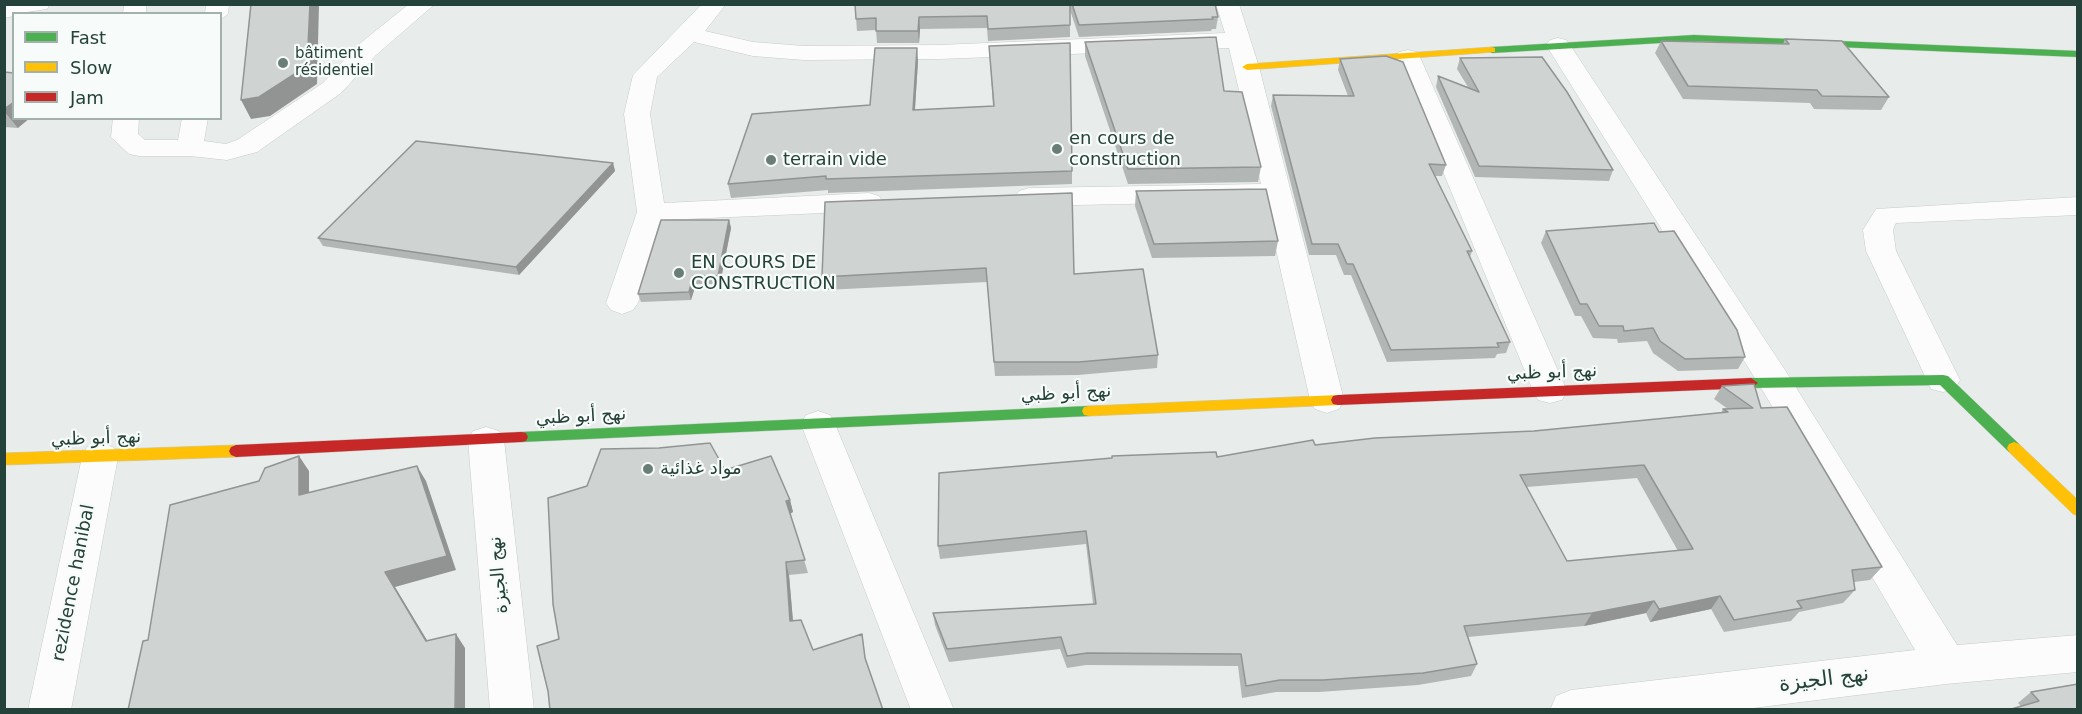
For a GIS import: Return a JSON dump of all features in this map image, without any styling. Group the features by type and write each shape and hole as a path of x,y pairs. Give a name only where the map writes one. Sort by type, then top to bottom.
{"street":[{"path":"4,11 39,4"},
{"path":"126,120 124,137 139,148 190,148 227,152 247,146 332,88 367,50 424,4"},
{"path":"622,303 651,213 637,114 645,75 689,34 715,4"},
{"path":"1227,4 1242,53 1327,400"},
{"path":"689,34 753,49 804,53 1242,53 1408,57 1558,45 1694,38 2078,54"},
{"path":"1558,45 1775,382 1946,665"},
{"path":"1408,57 1550,391"},
{"path":"190,148 195,120"},
{"path":"1001,197 1276,192"},
{"path":"651,213 897,201"},
{"path":"2078,206 1886,215 1878,230 1881,251 1944,380 2078,510"},
{"name":"نهج أبو ظبي","path":"4,459 486,440 1327,400 1775,382 1944,380"},
{"path":"818,424 933,710"},
{"name":"نهج الجيزة","path":"486,440 512,710"},
{"name":"rezidence hanibal","path":"49,710 100,457"},
{"name":"نهج الجيزة","path":"1571,710 1946,665 2078,653"}],"building":[{"path":"251,4 310,4 307,66 259,97 241,100"},
{"path":"855,4 1070,4 1070,25 988,29 987,16 919,17 918,31 876,31 876,18 856,19"},
{"path":"1072,4 1215,4 1218,17 1079,25"},
{"path":"1216,37 1224,91 1242,92 1261,167 1128,169 1085,42"},
{"path":"1785,39 1842,41 1889,97 1822,96 1817,90 1688,86 1661,41 1789,44"},
{"path":"1070,43 1072,171 826,179 826,176 728,184 752,114 870,105 875,48 917,48 913,110 994,106 989,46"},
{"path":"1386,56 1403,62 1446,165 1429,164 1472,251 1467,251 1510,342 1497,343 1499,347 1391,350 1353,264 1347,264 1338,244 1312,244 1273,95 1354,96 1340,59"},
{"path":"1542,57 1567,92 1613,170 1479,166 1438,76 1479,92 1460,58"},
{"path":"4,72 12,73 12,103 4,109"},
{"path":"416,141 613,163 516,267 318,238"},
{"path":"1266,189 1278,241 1154,244 1136,191"},
{"path":"1072,193 1074,274 1143,269 1158,355 1079,362 994,362 986,268 822,277 825,202"},
{"path":"661,220 729,220 718,276 693,276 689,292 638,294"},
{"path":"1654,223 1659,232 1674,231 1737,330 1745,357 1685,359 1660,341 1653,328 1624,331 1623,326 1599,326 1587,304 1580,304 1546,231"},
{"path":"1754,384 1761,408 1787,407 1882,567 1852,570 1855,590 1797,601 1802,608 1734,620 1720,596 1659,609 1654,601 1592,613 1464,626 1477,664 1423,673 1323,680 1280,680 1246,686 1241,654 1087,653 1067,656 1061,637 947,649 933,613 1096,604 1086,531 938,546 939,473 1112,458 1112,456 1216,452 1217,457 1313,440 1315,445 1375,438 1534,431 1728,412 1723,409 1753,408 1722,386","holes":["1644,465 1693,549 1567,561 1520,475"]},
{"path":"710,443 725,470 771,456 790,500 786,501 805,560 786,562 790,621 801,620 813,650 862,634 865,658 883,710 550,710 548,691 537,646 559,639 553,604 548,498 587,486 601,449 659,448"},
{"path":"299,456 299,495 417,466 447,556 385,572 426,641 456,634 455,710 128,710 143,641 148,640 170,505 259,481 265,468"},
{"path":"2078,684 2078,710 2008,710 2039,701 2031,692"}],"traffic: fast":[{"path":"1492,50 1694,38 2078,54"},
{"path":"1751,383 1943,380 2014,448"},
{"path":"521,437 1089,411"}],"traffic: slow":[{"path":"1247,67 1492,50"},
{"path":"1089,411 1338,400"},
{"path":"2014,448 2078,510"},
{"path":"4,459 236,451"}],"traffic: jam":[{"path":"1338,400 1751,383"},
{"path":"236,451 521,437"}],"place":[{"name":"bâtiment résidentiel","path":"283,63"},
{"name":"en cours de construction","path":"1057,149"},
{"name":"terrain vide","path":"771,160"},
{"name":"EN COURS DE CONSTRUCTION","path":"679,273"},
{"name":"مواد غذائية","path":"648,469"}]}
